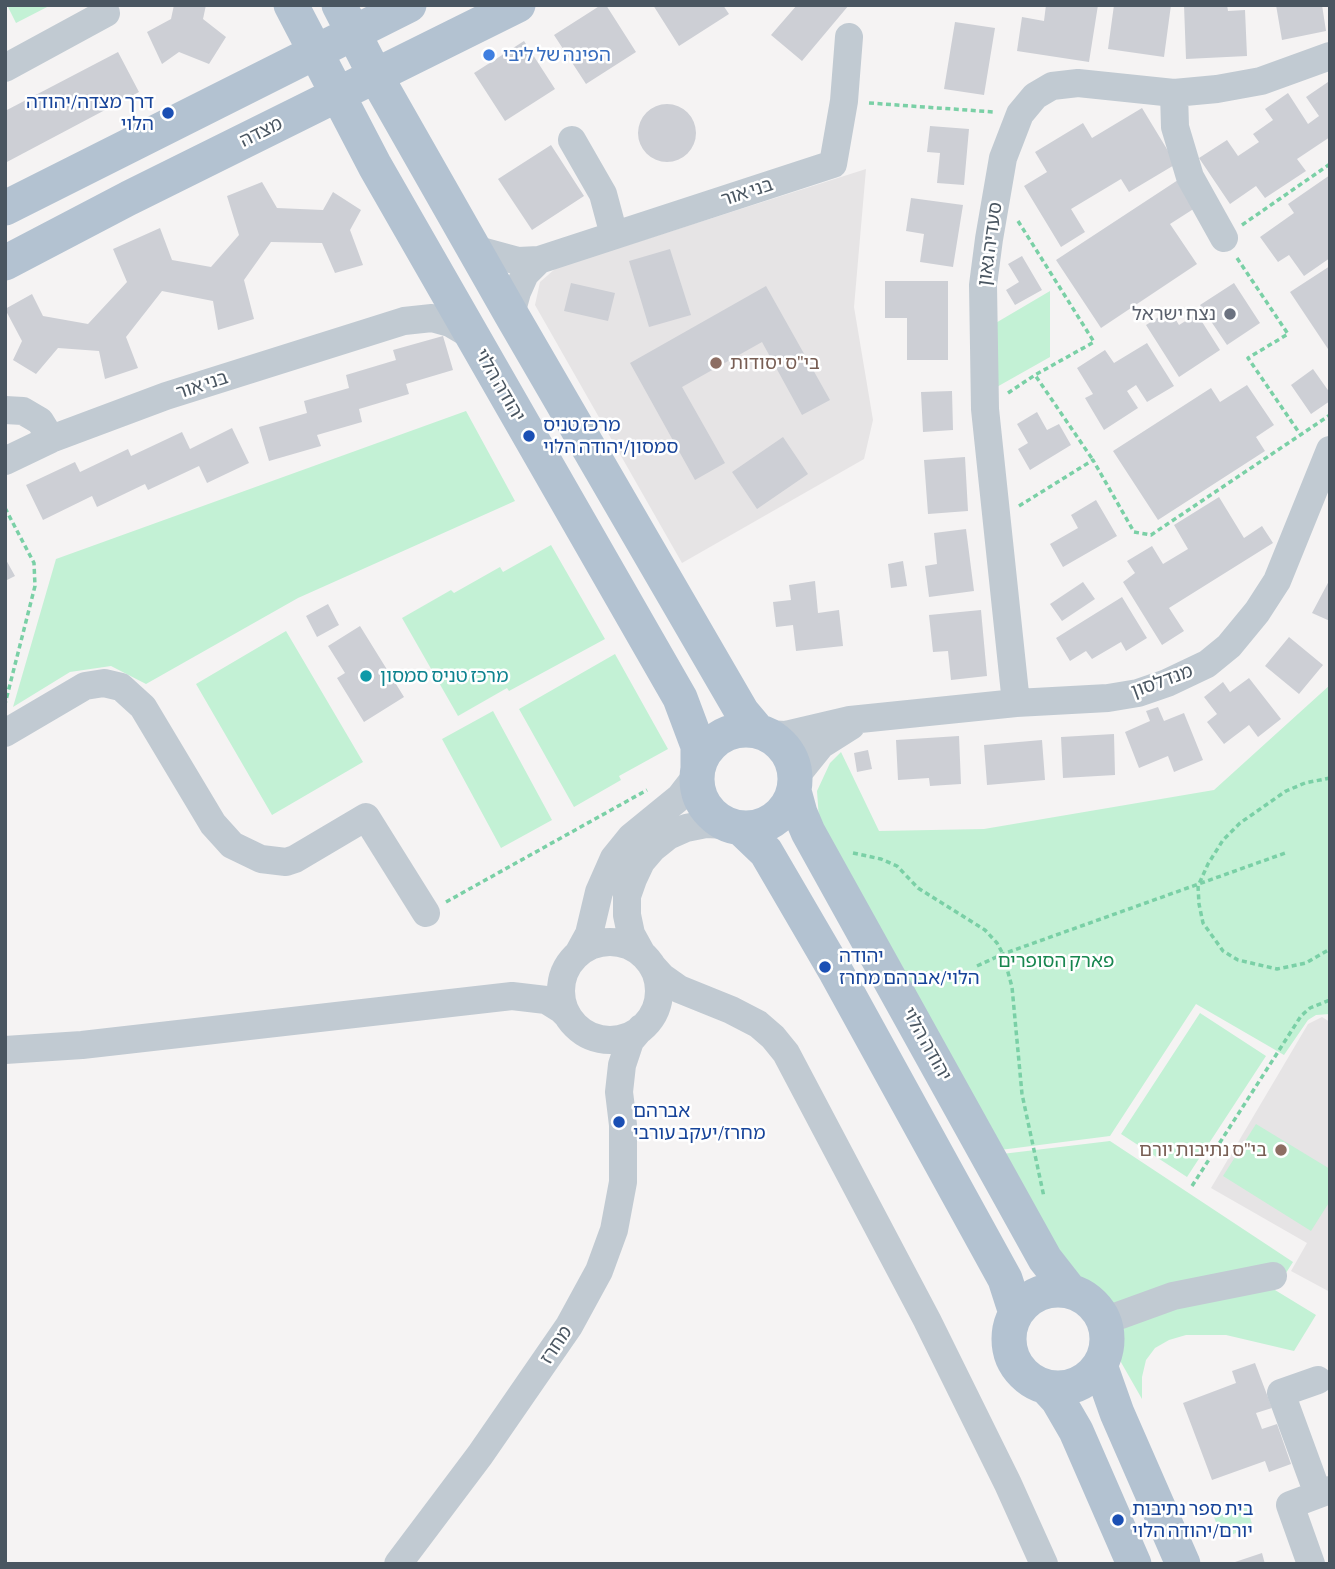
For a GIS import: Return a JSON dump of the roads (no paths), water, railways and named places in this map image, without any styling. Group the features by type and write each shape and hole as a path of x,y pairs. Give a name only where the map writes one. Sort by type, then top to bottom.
{"main road":[{"name":"יהודה הלוי","path":"289,5 435,271 680,698 698,746 698,771"},
{"path":"247,86 280,53 287,34 289,5"},
{"path":"5,208 316,52 346,19 409,5"},
{"name":"מצדה","path":"5,263 129,198 517,5"},
{"path":"346,19 511,314 742,712 762,733 784,747 792,761 795,784 784,811 772,821 757,827 735,827"},
{"path":"414,143 412,85 422,66 441,42"},
{"path":"762,733 736,731 721,737 709,747 698,771 698,790 704,805 714,817 735,827 766,852 836,972 1005,1279 1016,1313"},
{"name":"יהודה הלוי","path":"795,784 800,813 816,847 1045,1259 1070,1291"},
{"path":"1046,1387 1077,1385 1090,1376 1101,1365 1108,1343 1104,1321 1091,1301 1070,1291 1055,1289 1026,1301 1016,1313 1009,1334 1012,1357 1026,1376 1046,1387 1058,1400 1076,1431 1134,1564"},
{"path":"1101,1365 1117,1413 1183,1564"}],"street":[{"path":"5,68 106,13"},
{"name":"בני אור","path":"474,249 518,261 539,260 833,164 844,101 849,37"},
{"name":"סעדיה גאון","path":"1016,703 985,409 983,285 1003,158 1020,114 1035,96 1052,86 1078,83 1174,93 1217,89 1261,81 1330,57"},
{"path":"1174,93 1175,127 1190,177 1224,238"},
{"path":"572,139 603,194 614,236"},
{"path":"511,314 525,274 539,260"},
{"path":"404,321 430,290 435,271"},
{"name":"בני אור","path":"5,461 51,439 166,396 404,321 432,318 450,323 472,336"},
{"path":"5,411 23,411 40,421 51,439"},
{"name":"מנדלסון","path":"762,733 786,735 824,725 866,719 1016,703 1108,698 1138,693 1207,664 1229,646 1258,612 1277,581 1330,450"},
{"path":"5,733 85,686 104,683 121,687 143,708 213,824 232,845 261,859 286,862 366,817 426,913"},
{"name":"מנדלסון","path":"795,784 821,745 846,728 866,719"},
{"path":"576,1024 562,1001 561,986 589,933 599,892 614,858 631,837 680,797 698,771"},
{"path":"644,1025 654,1009 658,995 657,980 631,934 627,897 632,879 641,862 668,836 686,828 706,824 735,827"},
{"path":"512,996 541,984 599,943 614,942 628,946 679,989 740,1014 766,1030 792,1062 927,1320 1044,1564"},
{"path":"5,1050 82,1045 512,996 546,1000 598,1038 613,1039 628,1036 660,1012 676,1005 710,1003"},
{"name":"מחרז","path":"398,1564 456,1489 575,1317 599,1271 614,1230 623,1182 623,1125 619,1092 604,1055 576,1024"},
{"name":"מחרז","path":"619,1092 625,1053 630,1041 644,1025"},
{"path":"1104,1321 1173,1296 1273,1276"},
{"path":"1311,1564 1290,1505 1324,1492 1281,1393 1318,1380"}],"place":[{"name":"הפינה של ליבי","path":"489,55"},
{"name":"דרך מצדה/יהודה הלוי","path":"168,113"},
{"name":"נצח ישראל","path":"1230,314"},
{"name":"בי\"ס יסודות","path":"716,363"},
{"name":"מרכז טניס סמסון/יהודה הלוי","path":"529,436"},
{"name":"מרכז טניס סמסון","path":"366,676"},
{"name":"יהודה הלוי/אברהם מחרז","path":"825,967"},
{"name":"אברהם מחרז/יעקב עורבי","path":"619,1122"},
{"name":"בי\"ס נתיבות יורם","path":"1281,1150"},
{"name":"בית ספר נתיבות יורם/יהודה הלוי","path":"1118,1520"}],"park label":[{"name":"פארק הסופרים","path":"1056,961"}]}
